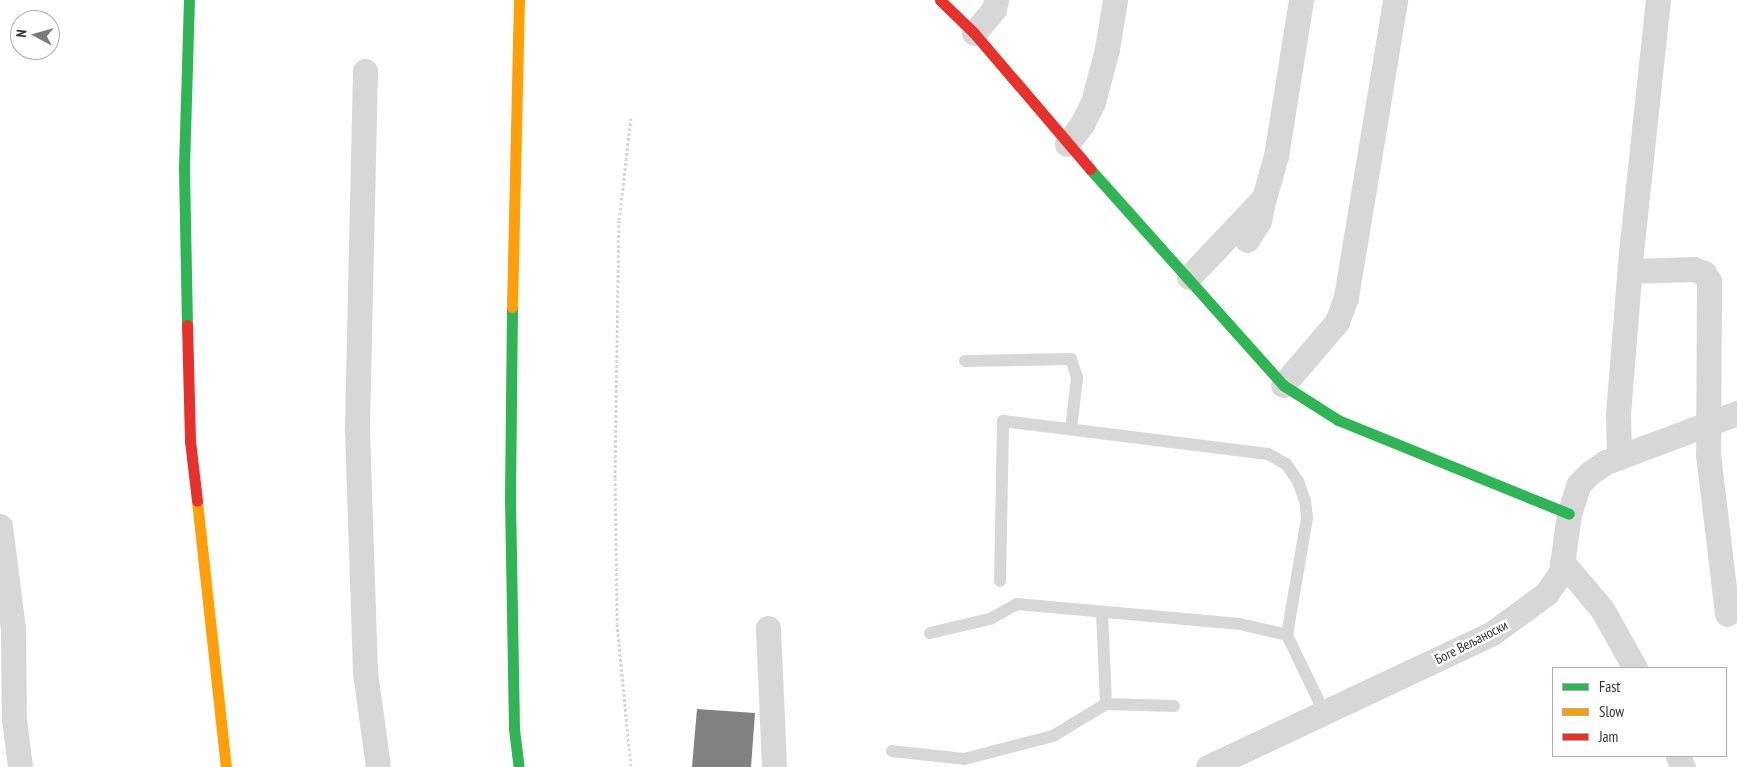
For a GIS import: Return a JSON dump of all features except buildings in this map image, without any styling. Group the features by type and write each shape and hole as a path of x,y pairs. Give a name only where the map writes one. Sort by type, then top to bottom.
{"street":[{"path":"189,0 184,167 190,441 226,767"},
{"path":"519,0 513,157 510,441 514,729 519,767"},
{"path":"940,0 974,33 1067,144 1189,277 1283,385 1338,420 1569,514"},
{"path":"974,33 994,9 996,0"},
{"path":"1067,144 1093,102 1107,49 1115,0"},
{"path":"1248,240 1259,221 1276,156 1301,0"},
{"path":"1283,385 1337,322 1346,297 1395,0"},
{"path":"1619,457 1618,414 1630,271 1658,0"},
{"path":"365,71 357,430 365,672 378,767"},
{"path":"1189,277 1264,198"},
{"path":"1630,271 1694,269 1704,273 1709,281 1708,454 1728,614"},
{"name":"Боге Вељаноски","path":"1208,767 1491,634 1547,593 1561,572 1569,514 1579,484 1590,473 1619,457 1737,413"},
{"path":"0,526 13,629 14,719 20,767"},
{"path":"1563,563 1602,609 1634,667"},
{"path":"768,628 774,767"}],"lane":[{"path":"965,361 1071,359 1077,378 1071,428"},
{"path":"1000,580 1003,420 1268,454 1286,464 1298,481 1307,518 1287,635 1324,712"},
{"path":"930,633 990,619 1017,604 1240,624 1287,635"},
{"path":"1102,613 1106,704"},
{"path":"892,751 964,759 1053,736 1106,704 1174,706"}],"path":[{"path":"631,118 619,220 615,478 617,624 631,767"}],"traffic: fast":[{"path":"187,325 184,167 189,0"},
{"path":"1090,169 1283,385 1338,420 1569,514"},
{"path":"512,307 510,499 514,729 519,767"}],"traffic: slow":[{"path":"512,307 519,0"},
{"path":"197,501 226,767"}],"traffic: jam":[{"path":"940,0 974,33 1090,169"},
{"path":"187,325 190,441 197,501"}]}
